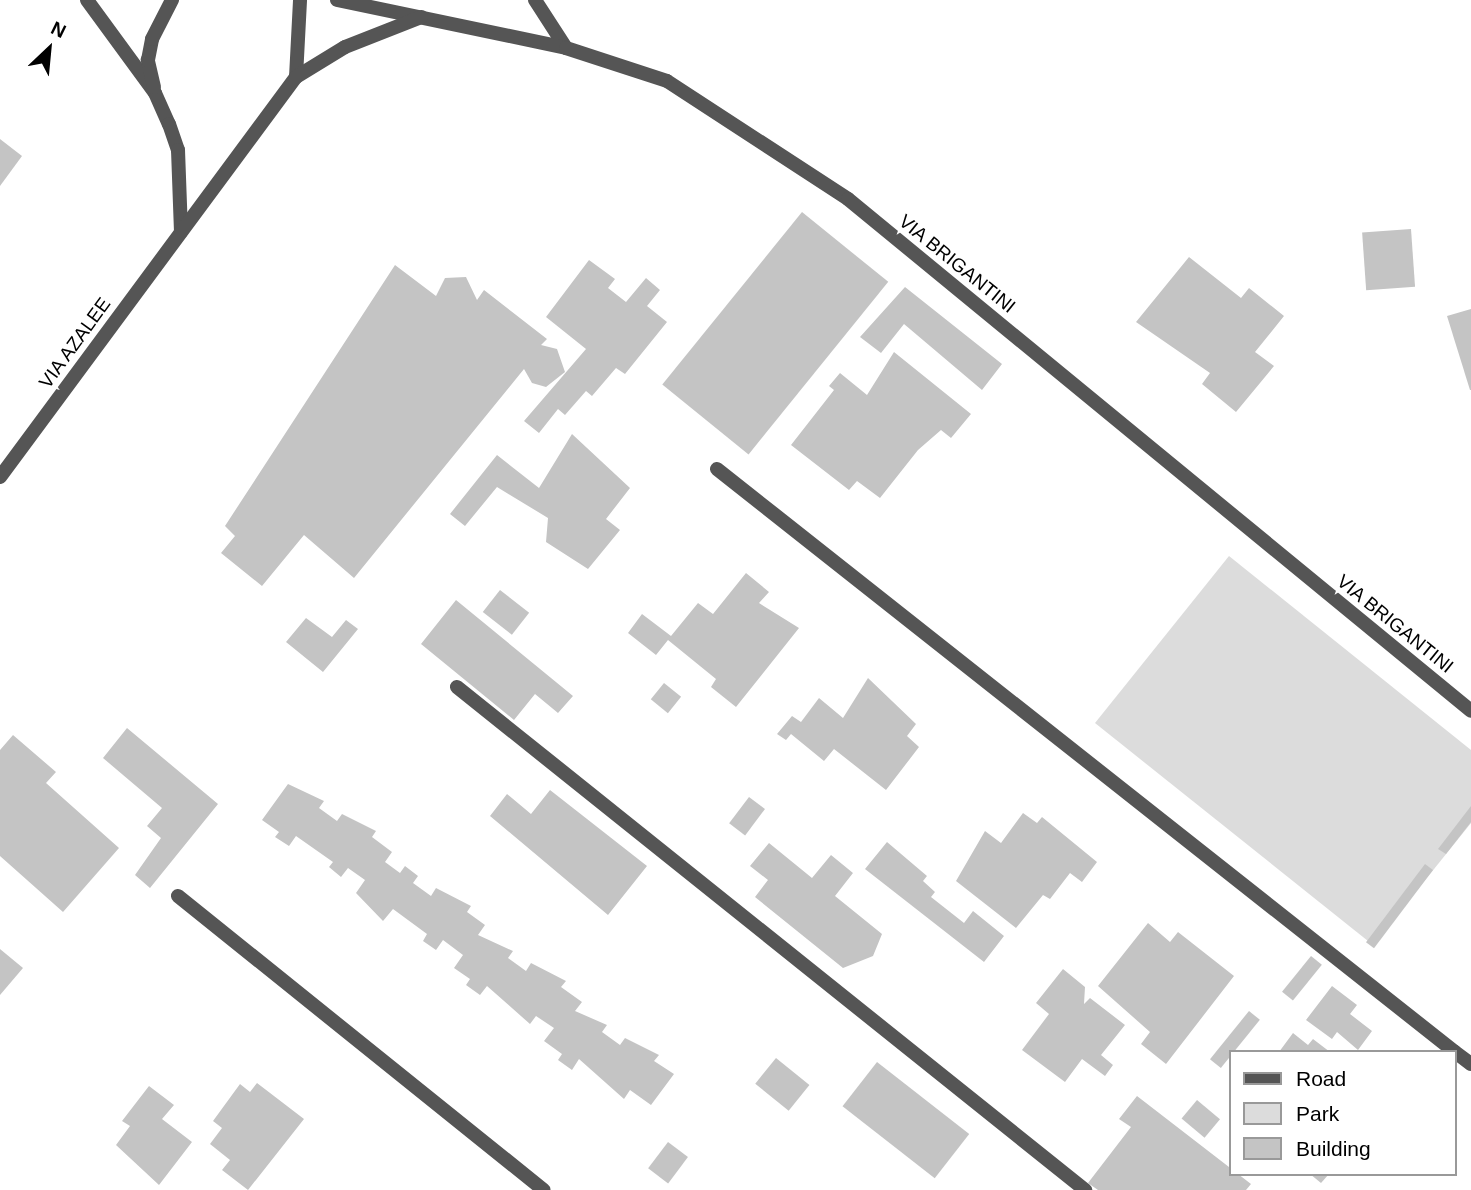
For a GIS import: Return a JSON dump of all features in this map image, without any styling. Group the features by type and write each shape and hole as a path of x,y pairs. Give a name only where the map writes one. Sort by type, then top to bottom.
{"street":[{"path":"88,0 155,93"},
{"path":"172,0 148,60 155,93 178,150 181,232"},
{"path":"296,77 300,0"},
{"name":"VIA BRIGANTINI","path":"337,0 566,48 667,81 848,199 1471,711"},
{"path":"535,0 566,48"},
{"name":"VIA AZALEE","path":"0,477 296,77 345,47 421,16"},
{"path":"718,468 1452,1050"},
{"path":"457,687 1084,1190"},
{"path":"178,895 544,1190"}],"green space":[{"path":"1229,556 1471,750 1471,823 1373,945 1095,723"}],"building":[{"path":"0,139 22,156 0,186"},
{"path":"802,212 888,282 749,454 662,385"},
{"path":"1411,229 1415,287 1366,290 1362,232"},
{"path":"1189,257 1241,298 1249,288 1284,316 1255,352 1274,366 1236,412 1202,384 1210,373 1136,322"},
{"path":"589,260 615,279 608,288 626,302 646,278 660,290 647,306 667,322 625,374 616,368 592,396 586,391 565,415 558,409 539,433 524,421 586,349 546,317"},
{"path":"395,265 436,296 445,278 466,277 477,300 484,290 547,339 541,345 557,349 565,372 546,387 532,383 524,369 354,578 304,535 262,586 221,553 235,536 225,526"},
{"path":"905,287 1002,364 982,390 904,324 881,353 860,337"},
{"path":"1471,309 1471,390 1470,390 1447,316"},
{"path":"894,352 971,414 951,438 941,430 918,450 880,498 857,481 849,490 791,445 834,390 829,386 840,373 867,395"},
{"path":"572,434 630,488 606,519 620,530 588,569 546,542 548,518 497,487 465,526 450,514 497,455 539,488"},
{"path":"746,573 769,592 759,603 799,628 736,707 711,687 716,679 668,640 656,655 628,633 642,614 671,636 698,603 713,614"},
{"path":"500,590 529,613 512,635 483,612"},
{"path":"456,600 573,696 558,713 535,694 514,720 421,644"},
{"path":"306,618 332,637 346,620 358,629 323,672 286,642"},
{"path":"868,678 916,724 907,736 919,747 886,790 834,749 824,761 791,734 786,740 777,734 792,716 801,722 819,698 843,718"},
{"path":"664,683 681,697 668,713 651,699"},
{"path":"127,728 218,804 150,888 135,875 161,838 147,826 162,808 103,758"},
{"path":"13,735 56,772 46,783 119,848 63,912 0,856 0,750"},
{"path":"288,784 324,801 319,808 337,821 342,814 376,831 372,837 392,852 385,862 400,873 405,866 418,876 413,883 431,896 436,888 471,906 467,912 485,925 478,935 513,951 508,958 526,971 531,963 566,981 561,987 582,1002 575,1011 607,1025 602,1032 620,1045 625,1038 659,1055 654,1061 674,1074 651,1105 630,1090 624,1099 579,1059 572,1070 558,1060 562,1054 544,1041 554,1028 536,1016 530,1024 487,986 480,995 466,985 470,979 454,968 463,955 443,940 436,950 423,941 427,934 393,909 383,921 356,893 365,880 348,868 341,877 329,867 333,862 296,836 289,846 275,837 279,832 262,820"},
{"path":"550,790 647,866 608,915 490,816 507,794 531,814"},
{"path":"749,797 765,809 745,835 729,823"},
{"path":"1471,806 1471,822 1446,854 1438,849"},
{"path":"1023,813 1037,823 1042,817 1097,862 1082,882 1070,873 1050,899 1043,895 1016,928 956,881 985,831 1001,843"},
{"path":"887,842 927,876 923,881 935,892 931,897 964,923 973,911 1004,936 984,962 865,869"},
{"path":"769,843 812,878 831,855 853,873 835,896 882,934 873,956 843,968 755,897 768,880 750,866"},
{"path":"1425,864 1433,870 1374,948 1366,942"},
{"path":"1148,923 1170,942 1178,932 1234,976 1166,1064 1141,1044 1150,1032 1098,986"},
{"path":"0,949 23,968 0,995"},
{"path":"1311,956 1322,965 1293,1001 1282,992"},
{"path":"1063,969 1085,987 1084,1004 1090,998 1125,1025 1101,1055 1113,1065 1105,1076 1082,1059 1065,1082 1022,1050 1049,1014 1036,1003"},
{"path":"1332,986 1357,1005 1350,1014 1372,1031 1358,1050 1337,1032 1332,1039 1306,1020"},
{"path":"1249,1011 1260,1020 1235,1050 1230,1050 1230,1057 1221,1068 1210,1059"},
{"path":"1293,1033 1308,1045 1313,1039 1327,1050 1280,1050"},
{"path":"776,1058 809,1085 789,1111 755,1084"},
{"path":"877,1062 969,1134 935,1178 843,1106"},
{"path":"257,1083 304,1119 248,1190 222,1170 230,1160 210,1144 222,1128 213,1121 240,1084 250,1092"},
{"path":"149,1086 174,1105 162,1119 192,1142 159,1185 116,1145 130,1126 122,1121"},
{"path":"1137,1096 1230,1168 1230,1176 1241,1176 1251,1184 1246,1190 1098,1190 1088,1183 1131,1127 1119,1119"},
{"path":"1197,1100 1220,1119 1205,1138 1182,1118"},
{"path":"668,1142 688,1157 668,1183 648,1168"},
{"path":"1312,1176 1327,1176 1321,1183"}]}
